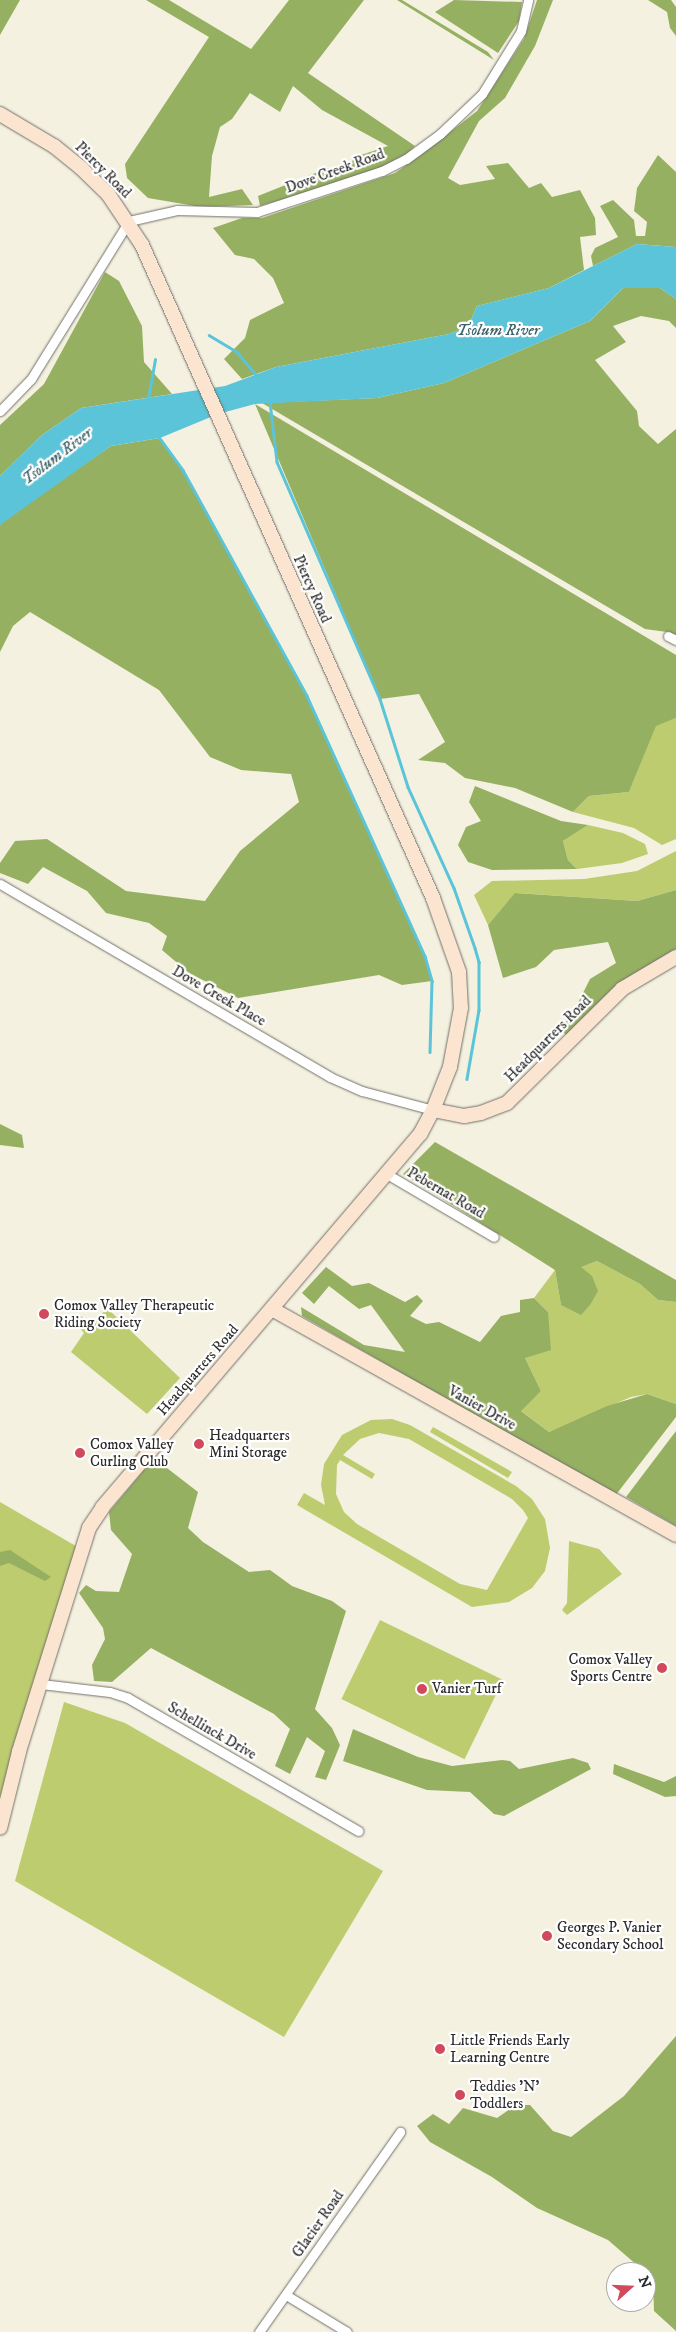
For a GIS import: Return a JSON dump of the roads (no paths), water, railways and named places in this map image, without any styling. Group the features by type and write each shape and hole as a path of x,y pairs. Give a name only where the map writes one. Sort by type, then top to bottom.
{"main road":[{"name":"Piercy Road","path":"0,114 54,146 81,168 108,194 128,221 162,288 227,439 433,898 459,972 461,1008 450,1067 433,1110 420,1134"},
{"name":"Headquarters Road","path":"433,1110 464,1116 481,1113 507,1103 622,989 676,957"},
{"name":"Headquarters Road","path":"0,1828 19,1752 89,1528 103,1507 420,1134"},
{"name":"Vanier Drive","path":"272,1309 676,1535"}],"street":[{"name":"Dove Creek Road","path":"128,221 177,210 257,212 373,174 406,159 440,134 482,94 521,31 528,0"},
{"path":"0,411 31,379 128,221"},
{"name":"Dove Creek Place","path":"0,884 330,1077 362,1091 433,1110"},
{"name":"Pebernat Road","path":"385,1173 494,1236"},
{"name":"Schellinck Drive","path":"41,1684 110,1692 128,1698 358,1832"},
{"name":"Glacier Road","path":"259,2332 400,2132"},
{"path":"286,2295 347,2332"}],"water":[{"name":"Tsolum River","path":"637,244 676,247 676,299 660,288 623,288 590,321 444,383 377,398 255,404 218,414 160,438 111,446 0,525 0,476 42,435 81,408 225,386 276,367 449,334 468,327 477,306 549,288"}],"waterway":[{"path":"209,335 237,352 257,376"},
{"path":"148,399 155,360"},
{"path":"270,402 277,462 380,699 408,787 454,888 475,948 479,962 479,1010 467,1079"},
{"path":"159,437 183,470 307,696 425,956 432,981 430,1052"}],"place":[{"name":"Comox Valley Therapeutic Riding Society","path":"44,1314"},
{"name":"Headquarters Mini Storage","path":"199,1444"},
{"name":"Comox Valley Curling Club","path":"80,1453"},
{"name":"Comox Valley Sports Centre","path":"662,1668"},
{"name":"Vanier Turf","path":"422,1689"},
{"name":"Georges P. Vanier Secondary School","path":"547,1936"},
{"name":"Little Friends Early Learning Centre","path":"440,2049"},
{"name":"Teddies 'N' Toddlers","path":"460,2095"}]}
